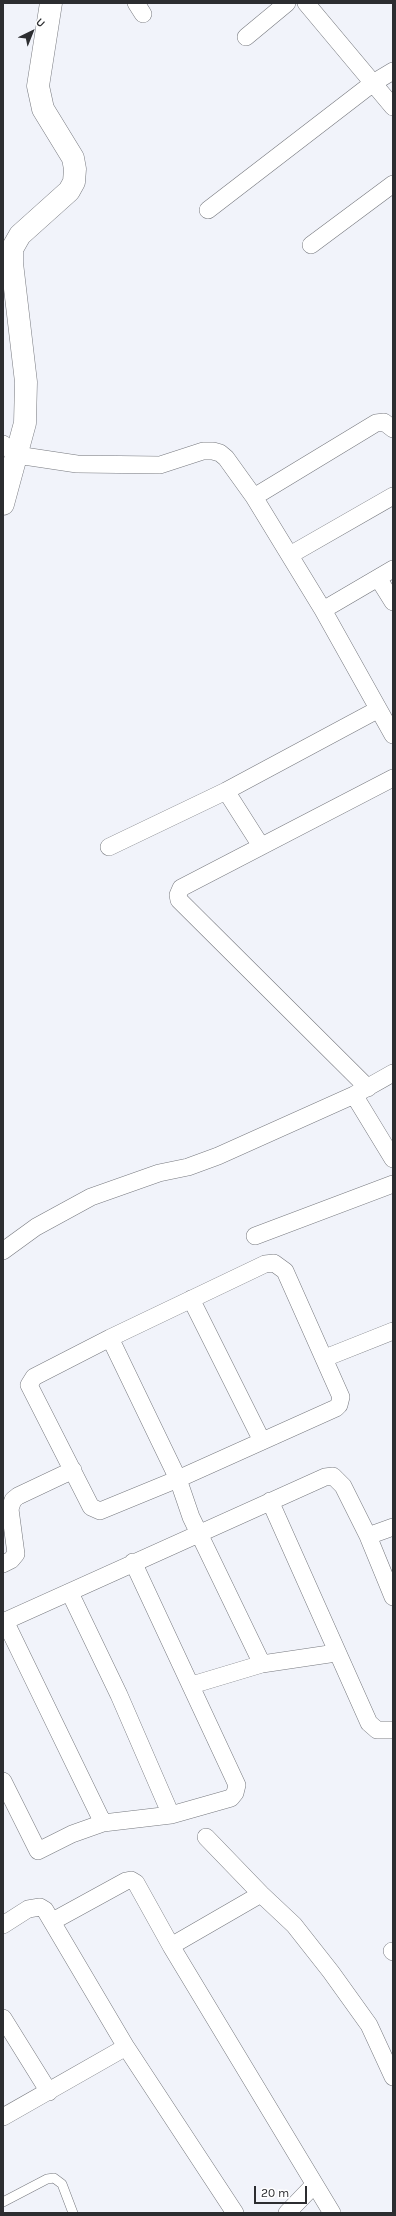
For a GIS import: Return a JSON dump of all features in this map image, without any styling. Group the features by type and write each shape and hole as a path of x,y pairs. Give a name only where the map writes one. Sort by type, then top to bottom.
{"street":[{"path":"3,504 10,450 25,423 26,382 12,263 12,249 20,235 69,191 74,182 75,169 72,158 43,109 38,86 51,3"},
{"path":"246,37 287,3"},
{"path":"306,3 393,107"},
{"path":"208,210 372,83 393,71"},
{"path":"311,245 393,184"},
{"path":"254,496 376,423 384,422 393,430"},
{"path":"10,450 77,464 160,466 203,451 213,450 226,458 254,496 290,555 377,710 393,735"},
{"path":"290,555 393,496"},
{"path":"322,610 393,569"},
{"path":"378,578 393,602"},
{"path":"108,847 226,791 377,710"},
{"path":"393,778 181,888 178,895 179,900 361,1091 393,1159"},
{"path":"226,791 260,846"},
{"path":"3,1251 36,1226 91,1197 159,1173 188,1167 218,1156 361,1091 393,1073"},
{"path":"255,1236 393,1184"},
{"path":"274,1263 284,1271 325,1358 340,1397 339,1405 178,1480 100,1511 91,1507 29,1385 34,1377 110,1338 265,1264 274,1263"},
{"path":"191,1298 262,1441"},
{"path":"325,1358 393,1331"},
{"path":"110,1338 178,1480 192,1518 262,1664"},
{"path":"3,1564 11,1560 16,1554 10,1509 14,1500 18,1496 73,1470"},
{"path":"103,1823 4,1622 70,1593 133,1562 200,1534 270,1501 325,1477 333,1476 343,1486 368,1536 393,1597"},
{"path":"270,1501 301,1569 336,1653 369,1723 377,1730 393,1730"},
{"path":"368,1536 393,1527"},
{"path":"3,1781 38,1851 72,1834 103,1823 171,1815 231,1798 237,1785 133,1562"},
{"path":"70,1593 119,1695 171,1815"},
{"path":"192,1686 262,1664 336,1653"},
{"path":"206,1837 261,1894 294,1925 331,1972 369,2025 393,2077"},
{"path":"53,1921 126,1881 131,1880 140,1889 171,1946 332,2213"},
{"path":"171,1946 261,1894"},
{"path":"3,1925 34,1907 45,1910 53,1921 126,2047 236,2213"},
{"path":"3,2018 49,2092"},
{"path":"3,2117 126,2047"},
{"path":"288,2213 314,2185"}],"lane":[{"path":"3,2202 47,2179 54,2178 62,2184 73,2213"}]}
